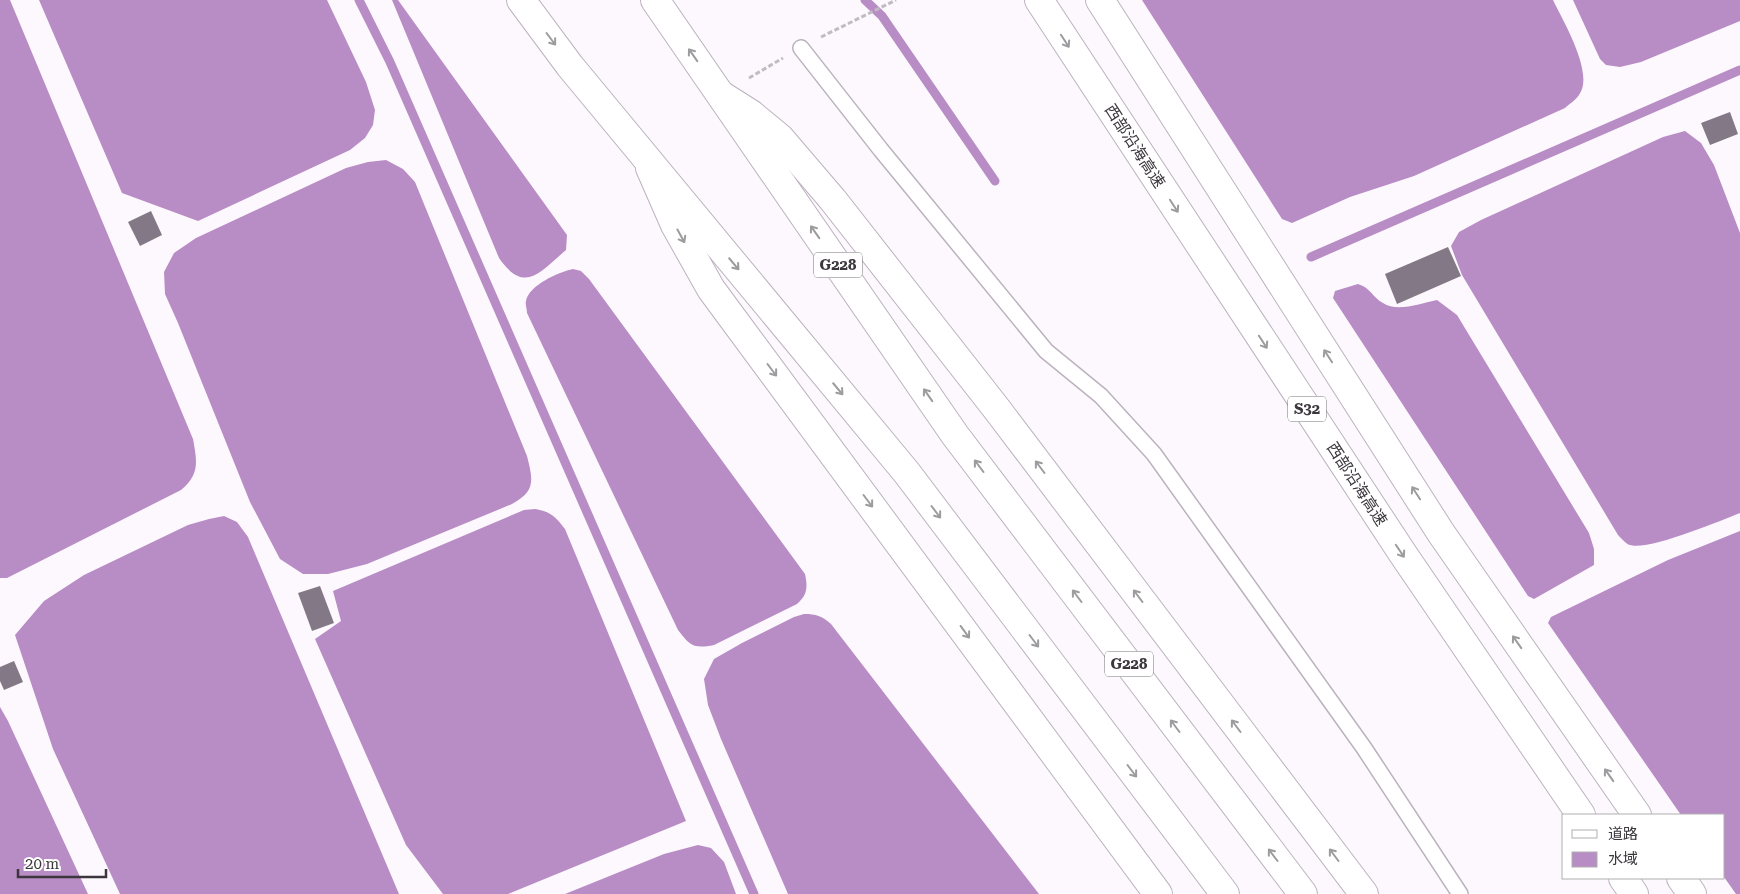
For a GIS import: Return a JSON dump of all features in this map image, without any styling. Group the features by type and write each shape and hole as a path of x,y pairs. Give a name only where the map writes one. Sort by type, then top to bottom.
{"main road":[{"path":"522,0 570,66 907,473 1225,894"},
{"name":"G228","path":"655,0 955,435 1303,894"},
{"name":"西部沿海高速","path":"1039,0 1403,554 1580,814"},
{"name":"S32","path":"1100,0 1441,533 1636,814"},
{"path":"721,95 751,114 780,138 833,200 996,408 1364,894"},
{"path":"647,159 675,225 711,289 1158,894"},
{"path":"1624,879 1634,894"},
{"path":"1682,879 1692,894"}],"lane":[{"path":"801,48 887,157 1046,351 1101,396 1154,454 1364,748 1460,894"}],"water":[{"path":"0,0 10,0 193,439 196,461 194,473 181,490 7,578 0,578"},
{"path":"39,0 327,0 366,82 375,110 373,125 365,138 350,150 198,221 122,193"},
{"path":"392,0 398,0 567,235 566,250 540,272 525,278 508,269 499,258"},
{"path":"1142,0 1553,0 1576,48 1583,74 1583,86 1578,97 1565,108 1414,176 1350,197 1292,223 1282,219"},
{"path":"1573,0 1740,0 1740,21 1641,62 1620,67 1606,65 1600,59"},
{"path":"1685,131 1701,143 1714,165 1740,233 1740,513 1667,540 1639,546 1630,545 1618,535 1462,275 1451,246 1459,232 1481,220 1663,137"},
{"path":"386,160 403,169 415,182 527,456 531,472 531,484 525,494 512,504 367,564 328,574 303,574 280,559 250,502 165,294 164,272 174,253 196,238 346,168 368,162"},
{"path":"573,269 581,271 589,279 805,574 806,591 797,604 714,645 702,647 693,645 678,630 527,313 526,301 528,295 538,285 553,276"},
{"path":"1358,284 1366,288 1379,301 1389,306 1402,307 1437,300 1457,315 1589,533 1594,549 1594,565 1534,599 1528,596 1333,298 1335,291"},
{"path":"535,509 552,515 565,529 686,821 508,894 443,894 406,845 315,639 341,621 333,591 524,510"},
{"path":"224,516 237,522 248,537 399,894 120,894 53,749 15,635 44,601 84,575 188,525"},
{"path":"1740,531 1740,894 1736,894 1725,878 1725,814 1680,814 1548,623 1551,617 1668,560"},
{"path":"804,614 819,616 831,624 1039,894 788,894 721,739 708,705 704,679 714,659 794,617"},
{"path":"0,707 8,721 88,894 0,894"},
{"path":"698,845 711,848 724,862 736,894 565,894 664,854"}],"building":[{"path":"1730,112 1738,134 1710,145 1701,123"},
{"path":"151,211 162,235 140,246 128,222"},
{"path":"1448,247 1461,276 1397,304 1385,274"},
{"path":"320,586 334,623 312,631 298,593"},
{"path":"14,661 23,682 4,690 0,681 0,667"}],"waterway":[{"path":"359,0 390,62 754,894"},
{"path":"865,0 882,16 995,181"},
{"path":"1311,257 1740,70"}]}
